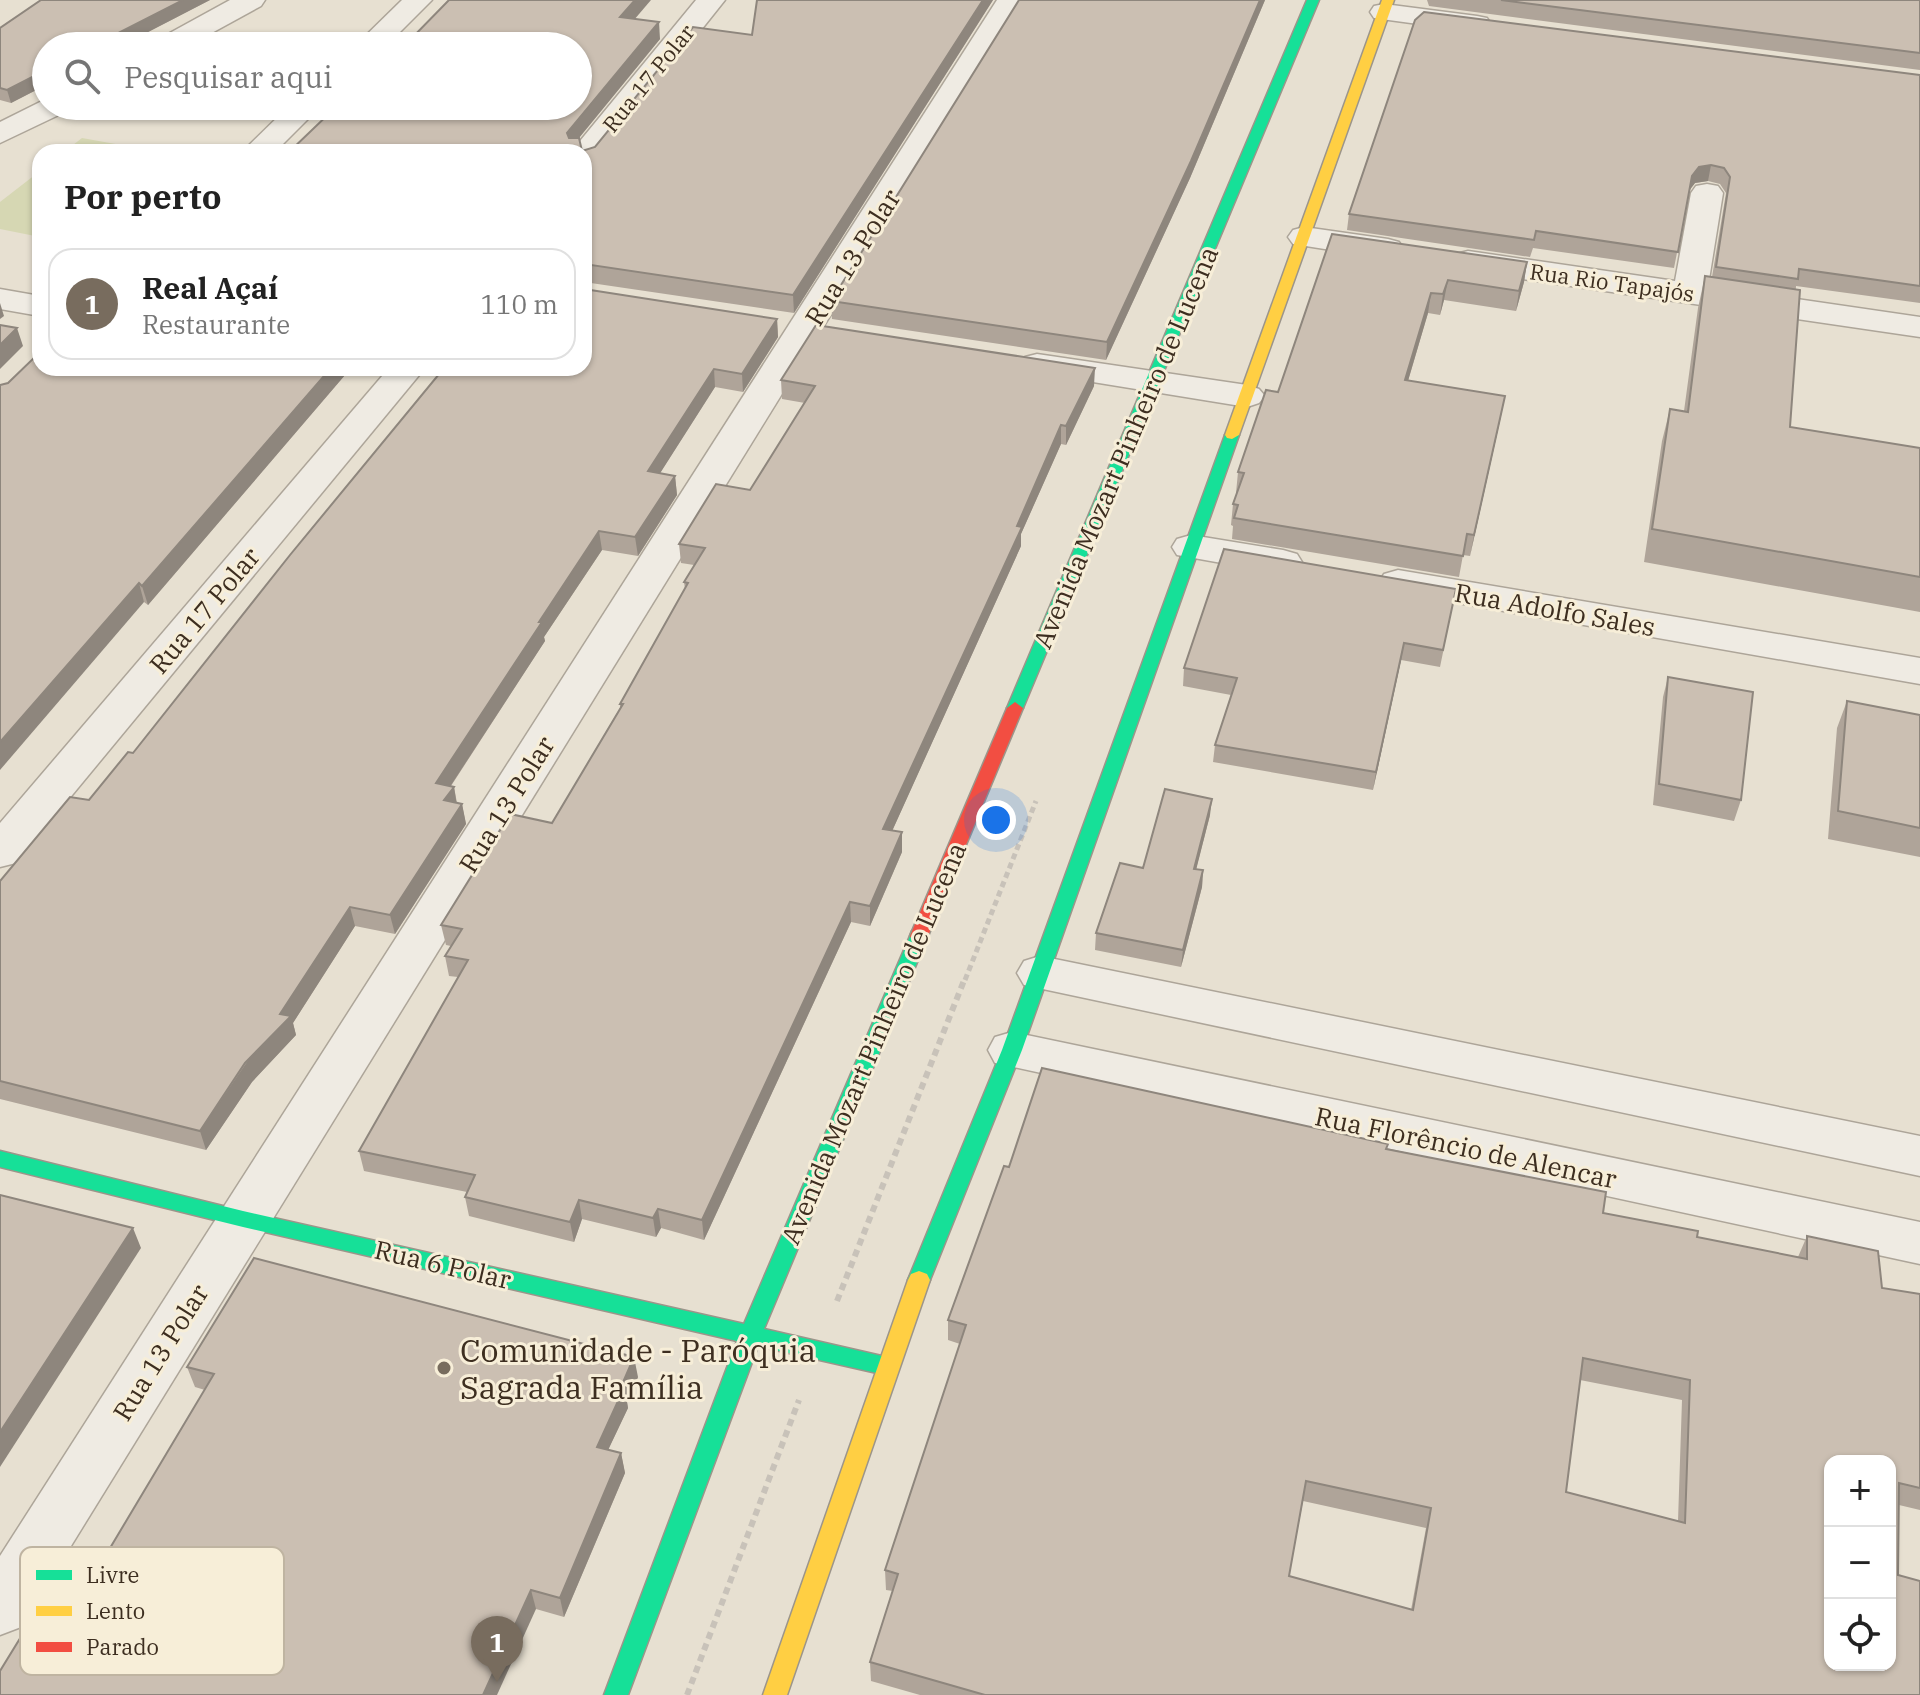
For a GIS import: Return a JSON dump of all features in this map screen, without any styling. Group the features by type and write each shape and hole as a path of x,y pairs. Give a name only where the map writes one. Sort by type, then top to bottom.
{"main road":[{"name":"Avenida Mozart Pinheiro de Lucena","path":"616,1695 751,1334 1313,0"},
{"path":"775,1695 886,1366 1012,1050 1386,6"},
{"name":"Rua 6 Polar","path":"0,1159 243,1219 886,1366"}],"street":[{"path":"193,32 251,0"},
{"path":"384,32 418,0"},
{"name":"Rua 17 Polar","path":"592,146 711,0"},
{"name":"Rua 13 Polar","path":"38,1547 807,329 1011,0"},
{"path":"1386,6 1510,28"},
{"path":"0,134 32,117"},
{"path":"266,144 291,120"},
{"path":"1690,293 1707,193"},
{"name":"Rua Rio Tapajós","path":"1304,237 1920,327"},
{"path":"0,299 32,305"},
{"path":"1011,360 1247,396"},
{"name":"Rua 17 Polar","path":"0,852 401,376"},
{"path":"1191,547 1315,568"},
{"name":"Rua Adolfo Sales","path":"1362,576 1920,671"},
{"path":"1040,973 1920,1156"},
{"name":"Rua Florêncio de Alencar","path":"1012,1050 1920,1243"},
{"name":"Rua 13 Polar","path":"0,1608 20,1576"}],"path":[{"path":"687,1695 819,1350 1041,790"}],"green space":[{"path":"82,138 115,144 74,144"},
{"path":"32,177 32,235 0,229 0,202"}],"building":[{"path":"41,0 183,0 120,32 32,32 32,77 7,90 0,88 0,28"},
{"path":"449,0 635,0 620,17 659,22 592,103 592,32 418,32"},
{"path":"757,0 983,0 793,295 592,265 592,148 693,27 752,35"},
{"path":"1019,0 1260,0 1191,161 1107,342 831,301"},
{"path":"1501,0 1920,0 1920,53"},
{"path":"1424,12 1920,75 1920,286 1799,269 1798,279 1716,267 1730,177 1724,168 1711,165 1699,167 1692,176 1678,252 1536,231 1534,240 1349,214 1415,20"},
{"path":"322,120 578,120 567,133 569,138 579,138 580,144 297,144"},
{"path":"1332,234 1527,262 1519,291 1448,280 1443,294 1431,293 1405,380 1505,396 1474,535 1467,534 1463,556 1234,518 1238,505 1233,504 1244,473 1238,472 1266,390 1278,392"},
{"path":"1705,276 1800,290 1790,427 1920,448 1920,577 1652,529 1670,409 1688,412"},
{"path":"592,290 777,319 742,374 714,369 648,471 675,476 635,537 599,531 539,622 542,622 436,783 454,787 444,800 462,804 390,915 350,907 280,1014 291,1016 245,1063 200,1131 0,1081 0,881 70,797 89,800 128,752 133,753 437,376 592,376"},
{"path":"0,325 17,328 0,345"},
{"path":"816,325 1095,368 1066,426 1061,425 1017,526 1022,527 883,829 902,832 870,906 850,902 702,1220 658,1209 653,1218 579,1200 570,1222 465,1197 475,1175 359,1151 468,960 445,956 462,929 441,925 510,814 552,823 623,704 620,704 705,548 679,544 716,484 750,490 815,386 781,380"},
{"path":"32,360 32,376 324,376 142,586 139,583 0,742 0,385 8,383"},
{"path":"1224,549 1456,589 1443,650 1404,643 1376,772 1215,745 1237,678 1184,668"},
{"path":"1668,677 1753,692 1741,800 1659,784"},
{"path":"1847,701 1920,715 1920,828 1838,811"},
{"path":"1165,789 1212,799 1194,869 1203,870 1183,950 1096,933 1120,863 1143,868"},
{"path":"1042,1068 1388,1144 1386,1149 1606,1192 1603,1213 1698,1231 1697,1237 1807,1259 1807,1236 1878,1251 1882,1288 1920,1294 1920,1488 1899,1483 1898,1575 1920,1581 1920,1695 985,1695 870,1662 898,1574 885,1570 966,1325 948,1320 1004,1166 1009,1167","holes":["1583,1358 1690,1380 1685,1523 1566,1492","1306,1481 1431,1508 1413,1610 1289,1576"]},
{"path":"0,1195 133,1228 0,1432"},
{"path":"254,1258 634,1357 621,1387 624,1388 597,1447 621,1453 560,1598 531,1590 483,1695 0,1695 0,1671 20,1638 20,1675 284,1675 284,1547 111,1547 214,1374 187,1367"}],"traffic: fast":[{"path":"1015,708 1313,0"},
{"path":"919,1280 1012,1050 1232,435"},
{"path":"616,1695 751,1334 919,936"},
{"path":"0,1159 243,1219 886,1366"}],"traffic: slow":[{"path":"1232,435 1388,0"},
{"path":"775,1695 919,1280"}],"traffic: jam":[{"path":"919,936 1015,708"}],"place":[{"name":"Comunidade - Paróquia Sagrada Família","path":"444,1368"},
{"name":"Real Açaí","path":"497,1682"}]}
